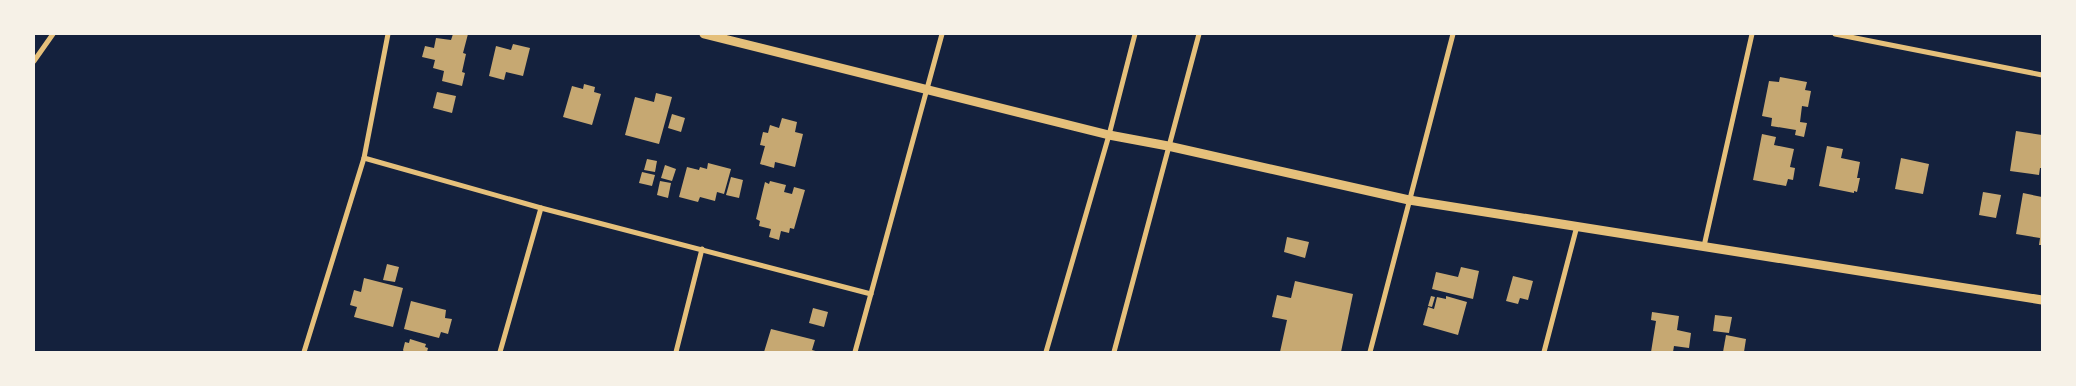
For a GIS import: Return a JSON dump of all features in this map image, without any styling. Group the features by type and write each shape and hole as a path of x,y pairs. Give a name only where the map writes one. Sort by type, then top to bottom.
{"street":[{"path":"34,61 53,34"},
{"path":"304,352 364,158 388,34"},
{"path":"704,34 1109,135 1168,146 1409,200 1577,225 2042,300"},
{"path":"855,352 942,34"},
{"path":"1046,352 1109,135 1135,34"},
{"path":"1114,352 1199,34"},
{"path":"1370,352 1453,34"},
{"path":"1704,246 1752,34"},
{"path":"1835,34 2042,76"},
{"path":"364,158 542,208 871,294"},
{"path":"500,352 542,208"},
{"path":"1544,352 1577,225"},
{"path":"676,352 702,249"}],"building":[{"path":"453,34 468,34 463,53 466,54 462,72 465,73 462,86 442,81 444,71 433,68 435,60 422,57 425,46 434,48 436,38 451,40"},
{"path":"513,44 530,48 523,76 506,72 504,80 489,76 496,46 511,50"},
{"path":"1780,77 1807,82 1805,90 1811,91 1808,107 1802,106 1800,122 1807,123 1804,137 1795,135 1796,130 1771,126 1772,118 1762,116 1769,81 1779,82"},
{"path":"584,84 595,87 594,92 601,94 592,125 563,117 572,86 583,89"},
{"path":"437,92 456,96 452,113 433,108"},
{"path":"656,93 672,97 659,144 625,135 635,97 654,102"},
{"path":"672,114 685,118 681,132 668,128"},
{"path":"782,118 797,122 795,132 803,134 795,167 775,162 774,168 760,164 765,146 760,145 763,132 768,133 770,125 779,128"},
{"path":"2016,131 2042,135 2042,168 2040,168 2039,175 2010,171"},
{"path":"1762,134 1776,137 1774,145 1794,149 1790,167 1795,168 1793,180 1788,179 1786,186 1753,180"},
{"path":"1827,146 1843,149 1841,158 1860,162 1857,178 1860,178 1857,192 1819,186"},
{"path":"1901,158 1929,164 1923,194 1895,189"},
{"path":"647,159 657,161 655,172 644,170"},
{"path":"708,163 731,169 724,194 717,192 715,201 700,197 698,202 679,197 687,167 699,170 700,167 707,169"},
{"path":"665,165 676,169 672,181 661,178"},
{"path":"642,172 655,175 652,186 639,183"},
{"path":"731,177 743,180 739,198 726,195"},
{"path":"660,181 671,183 668,198 657,195"},
{"path":"770,181 786,185 784,192 792,194 794,187 805,190 794,229 790,228 789,233 781,231 779,240 769,237 771,229 759,226 760,221 756,219 765,182 769,184"},
{"path":"1983,192 2001,195 1996,218 1979,215"},
{"path":"2023,193 2042,197 2042,245 2039,245 2040,238 2016,234"},
{"path":"1287,237 1309,242 1305,258 1284,252"},
{"path":"387,264 399,267 395,282 383,280"},
{"path":"1461,267 1479,271 1473,299 1432,289 1436,272 1458,277"},
{"path":"1513,276 1533,281 1528,300 1520,298 1518,304 1506,301"},
{"path":"364,278 403,288 393,327 354,317 357,307 350,305 354,290 361,292"},
{"path":"1295,281 1353,294 1341,352 1280,352 1287,320 1272,317 1277,295 1291,298"},
{"path":"1431,296 1435,297 1432,307 1428,306"},
{"path":"1446,296 1467,302 1458,335 1423,325 1428,307 1434,309 1437,297 1446,299"},
{"path":"411,301 446,310 445,318 452,319 448,334 441,332 439,338 404,329"},
{"path":"813,308 828,312 824,327 809,323"},
{"path":"1652,312 1679,316 1677,330 1691,333 1689,348 1674,346 1673,352 1651,352 1656,321 1651,320"},
{"path":"1715,315 1732,317 1729,333 1713,331"},
{"path":"771,329 815,340 812,350 819,352 764,352"},
{"path":"1726,335 1746,339 1744,352 1723,352"},
{"path":"410,339 426,344 427,352 404,352 405,342 409,343"}]}
